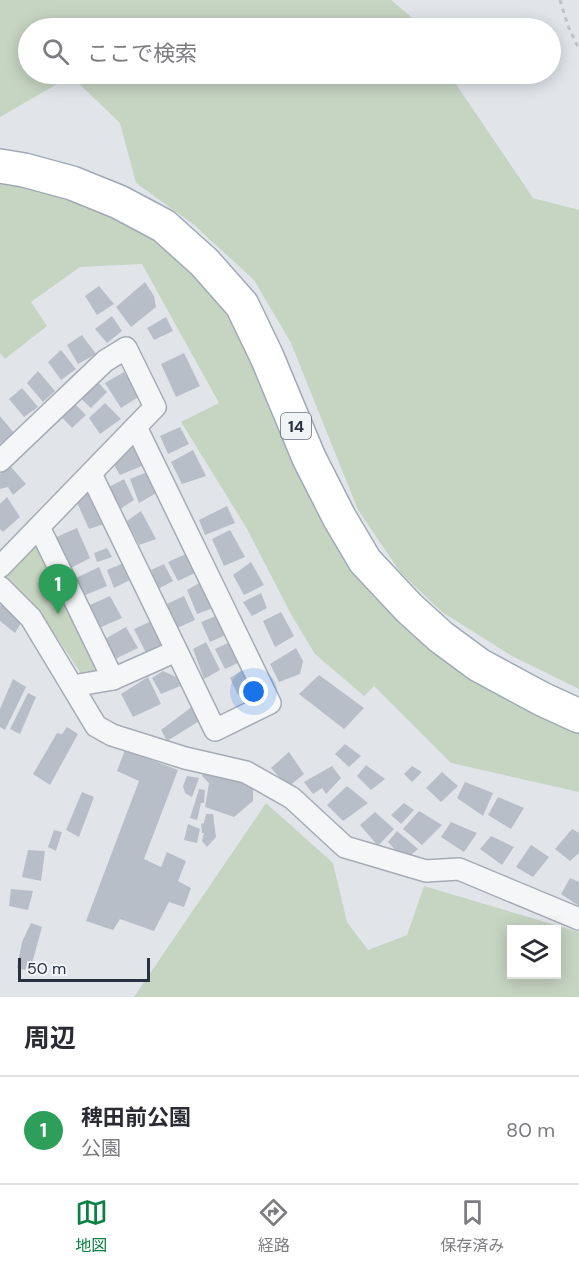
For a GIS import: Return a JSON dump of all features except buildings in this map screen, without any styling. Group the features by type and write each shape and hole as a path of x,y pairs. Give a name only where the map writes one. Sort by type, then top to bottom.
{"main road":[{"name":"14","path":"0,166 72,183 119,202 164,226 205,263 242,306 267,357 309,458 339,518 365,561 441,637 469,658 579,716"}],"street":[{"path":"0,461 105,361 126,348 155,407 0,567"},
{"path":"91,474 215,730 270,703 136,427"},
{"path":"39,527 113,679"},
{"path":"0,586 31,618 96,726 112,735 184,758 246,772 292,798 345,847 426,871 459,869 579,918"},
{"path":"73,686 113,679 177,651"}],"path":[{"path":"560,0 568,26 579,49"}],"green space":[{"path":"0,0 391,0 411,18 18,18 18,84 57,84 0,117"},
{"path":"79,84 456,84 533,198 579,210 579,689 512,656 442,612 401,573 358,510 291,343 254,280 193,224 136,183 120,123"},
{"path":"0,180 49,190 146,231 194,268 243,335 344,552 579,731 579,792 451,763 374,686 364,696 315,654 292,616 246,527 181,422 219,403 142,264 80,267 31,302 47,326 5,359 0,353"},
{"path":"38,537 104,669 82,675 48,624 31,605 5,585 4,574"},
{"path":"266,803 333,863 347,922 368,950 407,935 424,886 555,925 507,925 507,979 561,979 561,927 579,932 579,997 134,997"}],"place":[{"name":"稗田前公園","path":"58,614"}]}
